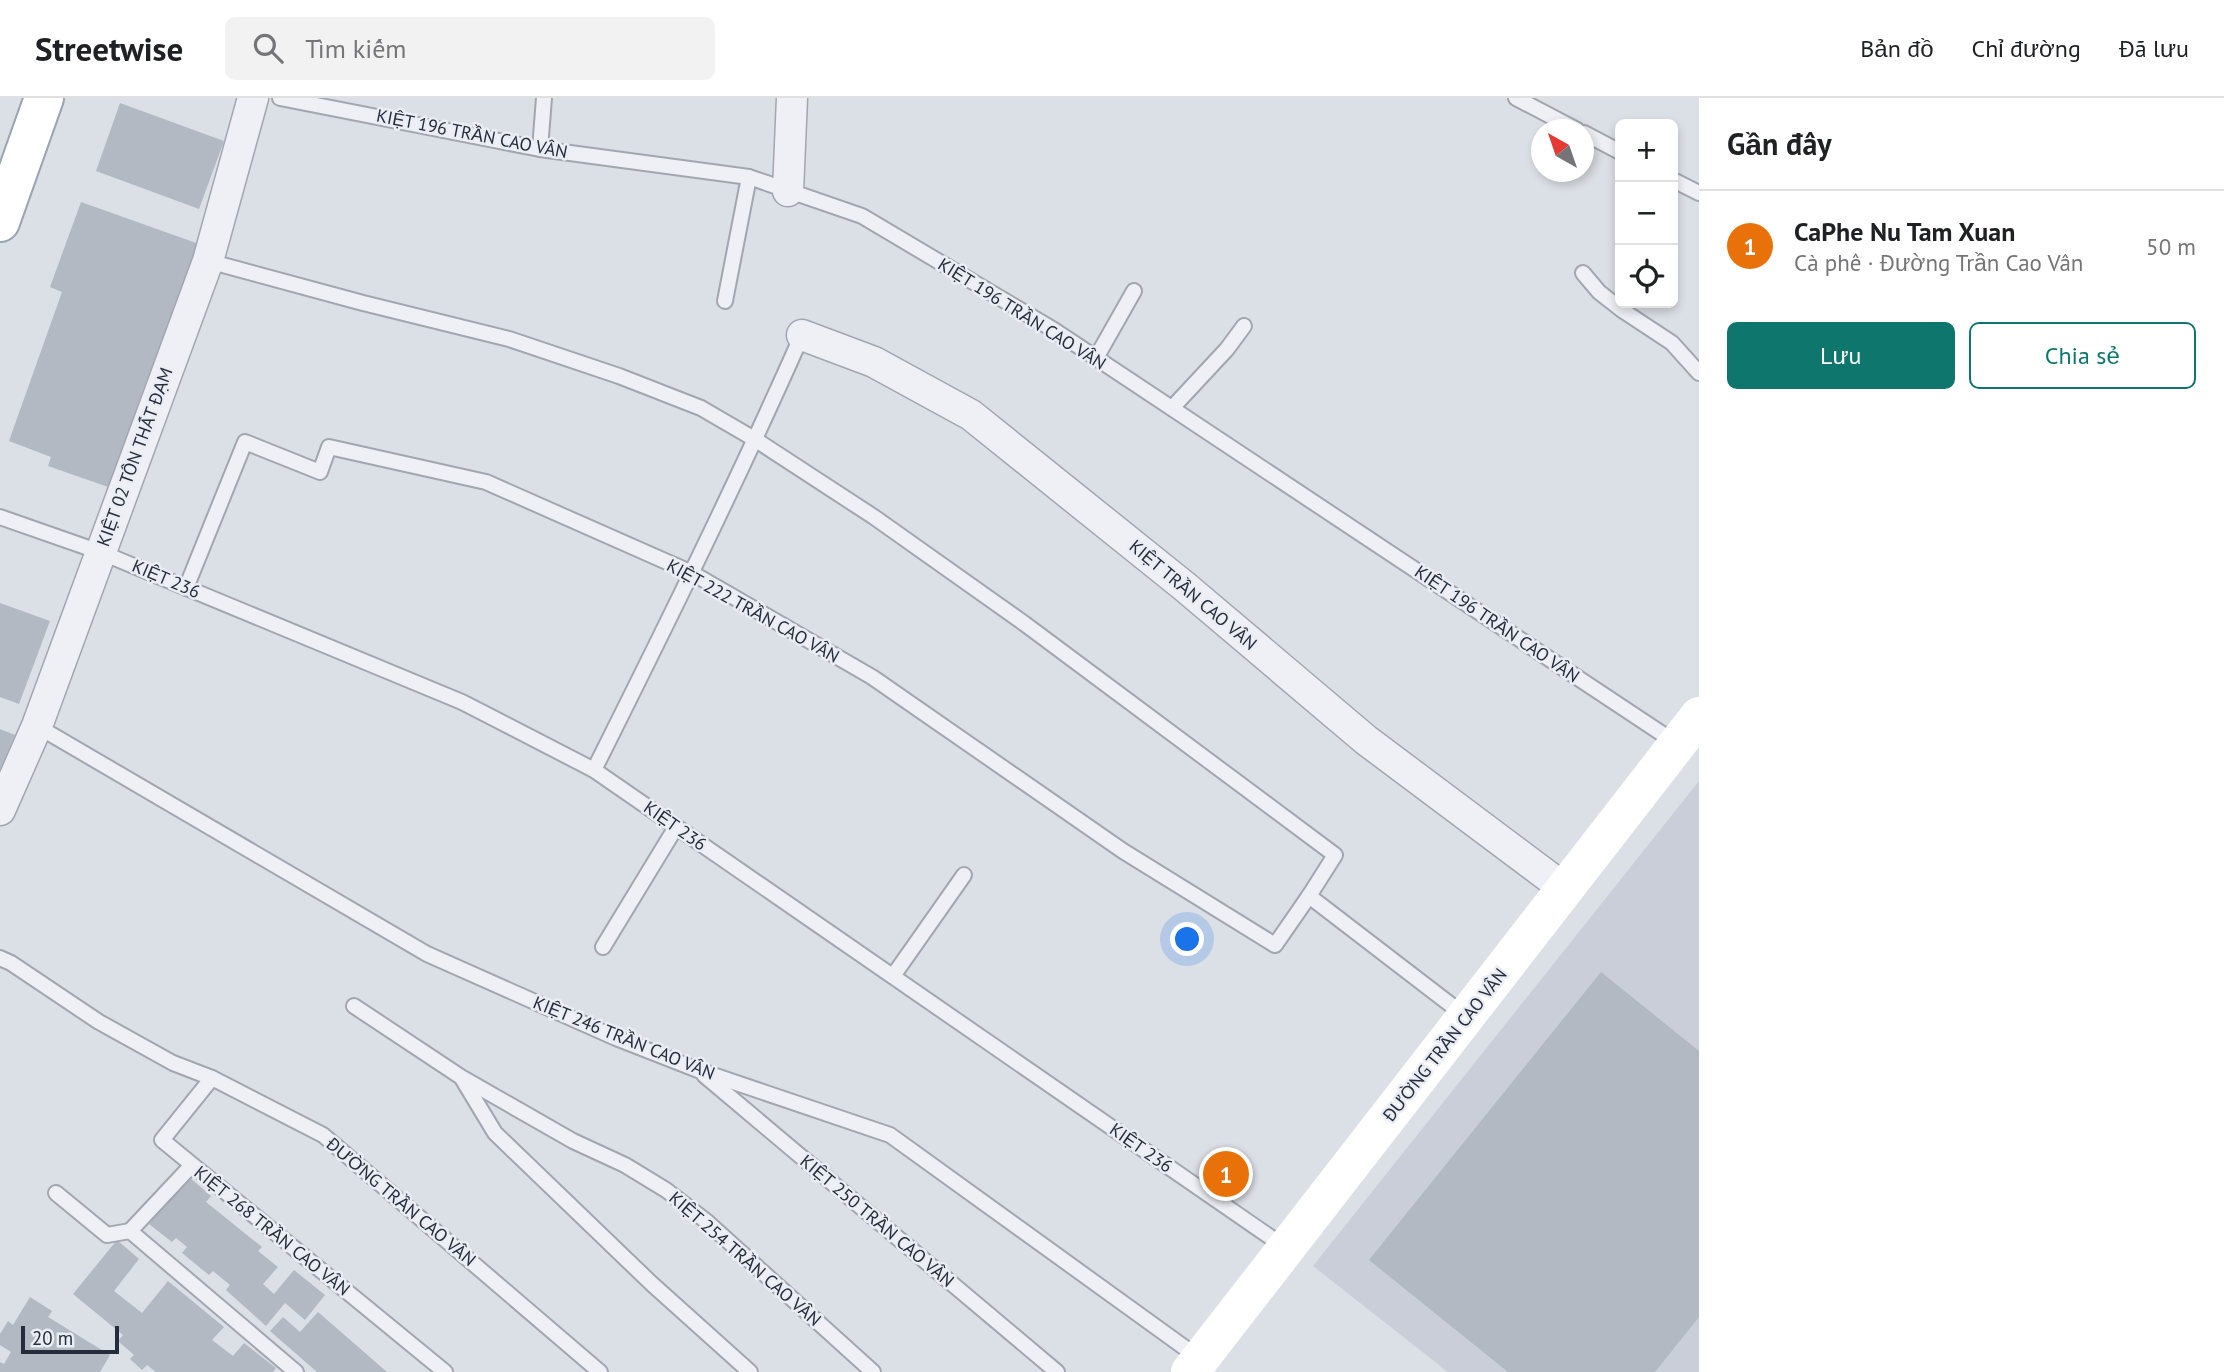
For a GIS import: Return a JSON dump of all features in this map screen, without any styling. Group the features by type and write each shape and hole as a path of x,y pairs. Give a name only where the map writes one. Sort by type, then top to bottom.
{"main road":[{"path":"0,222 44,98"},
{"name":"ĐƯỜNG TRẦN CAO VÂN","path":"1195,1365 1688,730"}],"street":[{"name":"KIỆT 02 TÔN THẤT ĐẠM","path":"0,810 37,726 208,261 254,98"},
{"path":"788,191 792,98"},
{"name":"KIỆT TRẦN CAO VÂN","path":"802,335 874,362 971,415 1184,586 1366,740 1565,889"}],"lane":[{"name":"KIỆT 196 TRẦN CAO VÂN","path":"280,98 540,149 749,177 862,216 1054,331 1172,408 1688,730"},
{"path":"540,149 544,98"},
{"path":"1516,98 1556,119"},
{"path":"1594,138 1615,149"},
{"path":"725,301 749,177"},
{"path":"1677,182 1699,193"},
{"name":"KIỆT 222 TRẦN CAO VÂN","path":"186,588 244,442 320,472 329,447 486,482 692,573 872,677 1122,851 1275,945 1335,855 1025,624 874,517 756,440 701,408 619,376 509,339 208,261"},
{"path":"1583,273 1599,292 1672,343 1699,373"},
{"path":"1096,358 1134,291"},
{"path":"1172,408 1227,349 1244,326"},
{"path":"594,770 756,440 802,335"},
{"name":"KIỆT 236","path":"0,517 100,552 462,702 594,770 1287,1249"},
{"name":"KIỆT 246 TRẦN CAO VÂN","path":"37,726 428,954 616,1038 698,1070 890,1135 1195,1365"},
{"path":"603,947 676,827"},
{"path":"893,976 964,876"},
{"path":"1309,896 1466,1017"},
{"name":"ĐƯỜNG TRẦN CAO VÂN","path":"0,958 112,1029 173,1063 212,1078 323,1135 600,1372"},
{"name":"KIỆT 254 TRẦN CAO VÂN","path":"354,1006 461,1077 573,1141 625,1165 666,1190 706,1221 873,1372"},
{"name":"KIỆT 250 TRẦN CAO VÂN","path":"698,1070 1057,1372"},
{"path":"461,1077 495,1133 652,1284 750,1372"},
{"name":"KIỆT 268 TRẦN CAO VÂN","path":"212,1078 162,1140 445,1372"},
{"path":"55,1193 107,1234 130,1231 192,1165"},
{"path":"130,1231 296,1372"}],"shaded area":[{"path":"1699,781 1699,1372 1448,1372 1313,1266"}],"building":[{"path":"120,103 224,141 199,209 96,171"},
{"path":"81,202 199,244 111,488 48,466 51,457 9,441 62,292 50,287"},
{"path":"0,603 50,621 19,704 0,697"},
{"path":"0,729 15,735 0,770"},
{"path":"1601,972 1699,1051 1699,1317 1655,1372 1508,1372 1369,1260"},
{"path":"189,1177 211,1196 206,1202 262,1247 258,1251 278,1267 263,1284 274,1294 294,1270 325,1295 305,1320 285,1303 266,1326 226,1290 230,1285 213,1271 209,1275 182,1253 187,1247 176,1238 172,1242 149,1224"},
{"path":"117,1240 139,1259 114,1291 142,1313 168,1281 224,1327 212,1340 233,1356 244,1343 276,1368 273,1372 156,1372 147,1365 142,1370 130,1359 134,1355 118,1341 123,1335 73,1294"},
{"path":"30,1297 52,1311 48,1317 110,1355 100,1372 0,1372 0,1362 4,1364 11,1352 0,1345 0,1334 8,1321 13,1325"},
{"path":"318,1312 387,1372 317,1372 270,1331 283,1317 300,1332"}],"place":[{"name":"CaPhe Nu Tam Xuan","path":"1226,1174"}]}
